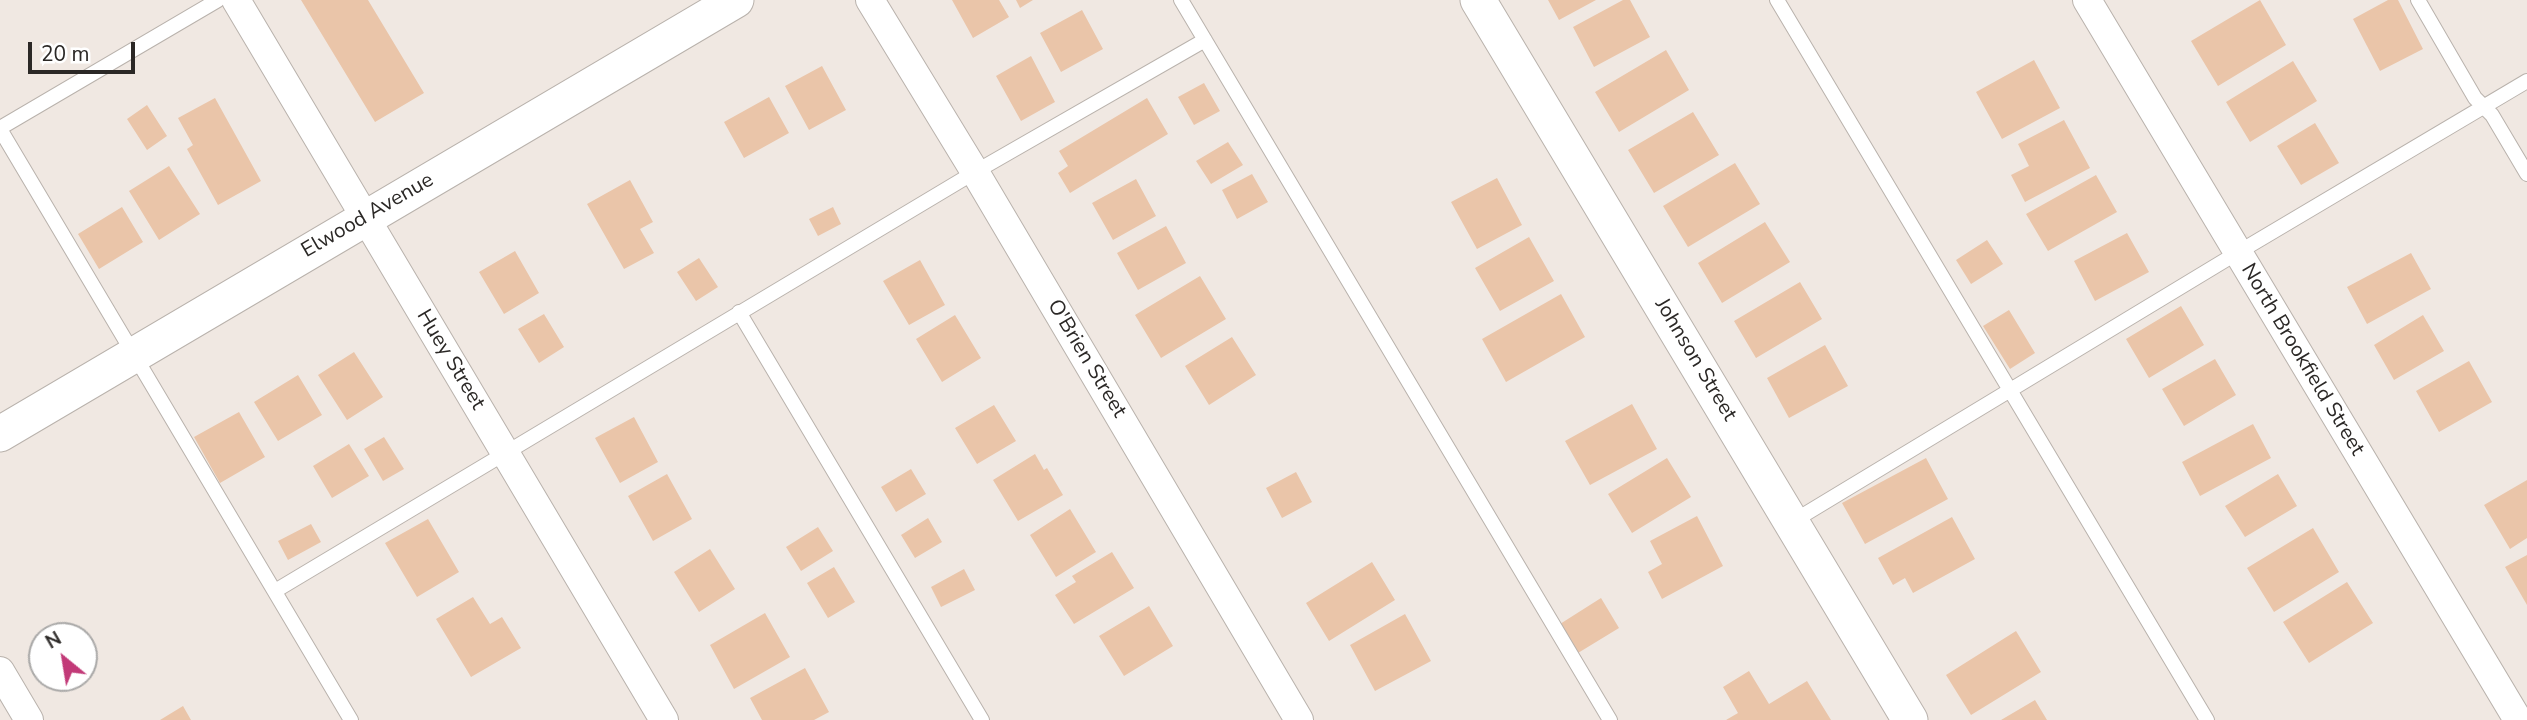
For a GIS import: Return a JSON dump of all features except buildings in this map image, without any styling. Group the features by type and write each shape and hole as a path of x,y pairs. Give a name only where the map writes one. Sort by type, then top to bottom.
{"street":[{"name":"Huey Street","path":"236,0 664,720"},
{"name":"Elwood Avenue","path":"0,434 737,0"},
{"name":"O'Brien Street","path":"870,0 975,172 1299,720"},
{"name":"Johnson Street","path":"1478,0 1910,720"},
{"name":"North Brookfield Street","path":"2087,0 2518,720"},
{"path":"0,671 29,720"}],"lane":[{"path":"218,0 0,129 351,720"},
{"path":"1181,0 1610,720"},
{"path":"1777,0 2207,720"},
{"path":"2418,0 2475,98 2492,115 2527,174"},
{"path":"275,591 975,172 1205,40"},
{"path":"1792,522 2527,81"},
{"path":"739,312 982,720"}]}
